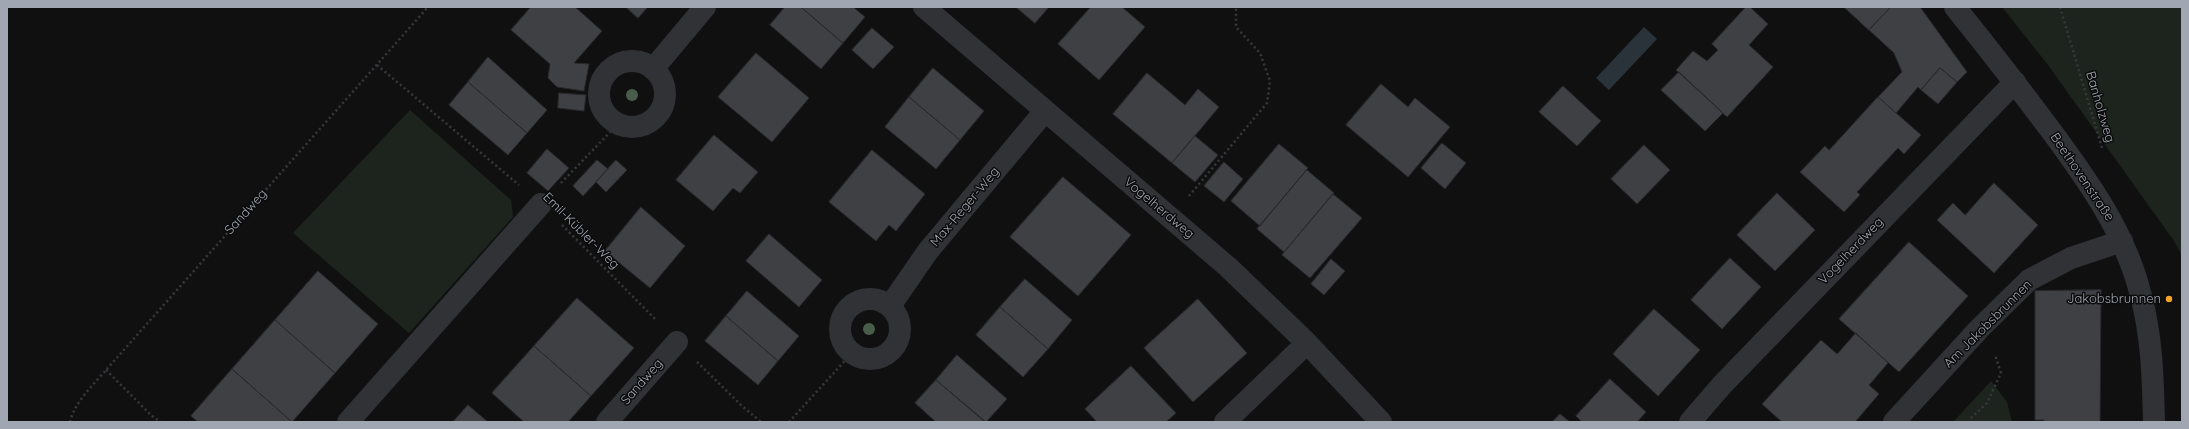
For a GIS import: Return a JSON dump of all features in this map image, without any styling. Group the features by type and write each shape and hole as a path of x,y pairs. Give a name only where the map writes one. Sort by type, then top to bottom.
{"street":[{"path":"653,69 705,7"},
{"name":"Vogelherdweg","path":"924,7 1228,267 1307,342 1381,422"},
{"name":"Beethovenstraße","path":"1955,7 2014,82 2082,173 2106,209 2122,241 2141,294 2148,326 2152,360 2154,422"},
{"path":"633,62 643,63 653,69 665,86 663,108 657,116 648,123 638,127 628,127 618,124 608,117 602,108 600,87 605,77 612,69 622,64 633,62"},
{"name":"Vogelherdweg","path":"1690,422 1722,385 2014,82"},
{"name":"Max-Reger-Weg","path":"890,306 928,251 1045,111"},
{"path":"348,422 541,204"},
{"name":"Am Jakobsbrunnen","path":"1894,422 1979,329 2030,280 2071,258 2122,241"},
{"path":"862,299 882,301 890,306 900,324 900,334 896,344 890,352 881,357 871,359 861,358 852,353 841,338 839,328 846,310 862,299"},
{"name":"Sandweg","path":"607,422 677,342"},
{"path":"1225,422 1307,342"}],"path":[{"name":"Sandweg","path":"70,422 71,416 106,370 428,7"},
{"name":"Banholzweg","path":"2060,7 2102,150"},
{"path":"1171,218 1267,103 1270,81 1260,54 1236,27 1236,8"},
{"name":"Emil-Kübler-Weg","path":"377,65 541,204 677,342 742,406 761,422"},
{"path":"541,204 618,124"},
{"path":"1971,418 1987,403 2001,373 1994,354 1979,329"},
{"path":"788,422 852,353"},
{"path":"106,370 152,416 160,422"}],"shaded area":[{"path":"2002,7 2182,7 2182,256 2174,241 2048,65"},
{"path":"1644,27 1657,39 1609,90 1596,78"},
{"path":"410,110 511,200 513,217 409,333 293,233"},
{"path":"1991,381 2007,402 2012,422 1953,422"}],"building":[{"path":"531,7 575,7 602,31 574,63 589,64 584,91 557,87 548,78 550,64 511,30"},
{"path":"626,7 648,7 638,18"},
{"path":"785,7 801,7 843,43 821,69 770,25"},
{"path":"801,7 853,7 865,17 843,43"},
{"path":"1016,7 1049,7 1035,23"},
{"path":"1091,7 1122,7 1145,27 1099,80 1058,44"},
{"path":"1746,7 1750,7 1768,24 1749,45 1773,67 1727,117 1676,70 1693,51 1707,61 1718,50 1712,44"},
{"path":"1844,7 1891,7 1869,30"},
{"path":"1891,7 1920,7 1967,72 1957,82 1940,68 1921,90 1918,87 1896,113 1878,97 1902,72 1894,53 1869,30"},
{"path":"872,28 894,47 873,69 852,50"},
{"path":"756,53 809,98 772,142 718,97"},
{"path":"488,57 547,110 527,133 468,82"},
{"path":"933,68 984,111 960,140 909,97"},
{"path":"1940,68 1957,82 1938,104 1921,90"},
{"path":"1679,72 1723,113 1705,131 1661,90"},
{"path":"1147,73 1185,105 1198,89 1219,107 1172,163 1113,114"},
{"path":"468,82 527,133 508,155 449,105"},
{"path":"1381,84 1408,107 1415,98 1450,127 1408,177 1346,125"},
{"path":"1563,86 1601,121 1577,146 1539,112"},
{"path":"559,93 586,95 584,111 558,108"},
{"path":"909,97 960,140 936,169 885,127"},
{"path":"1878,97 1921,135 1904,154 1898,148 1857,192 1860,195 1844,212 1800,172 1825,146 1829,150"},
{"path":"714,135 758,172 740,193 733,188 713,211 676,180"},
{"path":"1195,136 1218,155 1195,182 1172,163"},
{"path":"1442,143 1466,163 1445,189 1421,168"},
{"path":"1279,144 1308,168 1260,226 1231,201"},
{"path":"1644,145 1670,170 1637,204 1611,179"},
{"path":"547,149 569,168 548,191 527,173"},
{"path":"872,150 925,194 896,231 889,225 876,241 829,202"},
{"path":"597,160 608,169 583,196 573,186"},
{"path":"616,160 627,170 606,192 596,182"},
{"path":"1224,162 1243,179 1224,202 1204,186"},
{"path":"1307,170 1334,193 1284,252 1257,229"},
{"path":"1063,177 1131,235 1078,296 1010,237"},
{"path":"1994,183 2038,225 1994,273 1937,220 1953,203 1965,215"},
{"path":"1777,193 1815,230 1775,271 1737,235"},
{"path":"1333,194 1362,218 1310,278 1282,255"},
{"path":"641,207 685,246 650,288 605,251"},
{"path":"769,234 822,280 799,307 746,261"},
{"path":"1909,242 1968,296 1899,372 1839,319"},
{"path":"1730,258 1761,287 1722,329 1691,300"},
{"path":"1331,259 1345,271 1324,295 1311,284"},
{"path":"318,271 378,324 335,373 275,320"},
{"path":"1025,279 1072,320 1048,349 1000,307"},
{"path":"2101,290 2100,422 2044,422 2044,420 2035,420 2035,291"},
{"path":"747,291 799,336 778,361 726,316"},
{"path":"577,298 634,348 591,396 534,346"},
{"path":"1198,299 1247,353 1193,402 1144,348"},
{"path":"1000,307 1048,349 1023,377 976,335"},
{"path":"1654,309 1700,350 1658,396 1613,354"},
{"path":"726,316 778,361 758,385 705,341"},
{"path":"275,320 335,373 292,422 232,369"},
{"path":"1856,333 1888,363 1869,385 1879,394 1855,422 1782,422 1762,404 1821,340 1837,354"},
{"path":"534,346 591,396 568,422 524,422 492,393"},
{"path":"957,355 1007,399 986,422 936,380"},
{"path":"1131,366 1176,413 1166,422 1097,422 1085,409"},
{"path":"232,369 292,422 198,422 191,416"},
{"path":"1610,379 1646,412 1637,422 1582,422 1576,416"},
{"path":"936,380 985,422 936,422 915,403"},
{"path":"468,405 488,422 453,422"},
{"path":"1560,414 1570,422 1552,422"}],"place":[{"name":"Jakobsbrunnen","path":"2169,299"}]}
